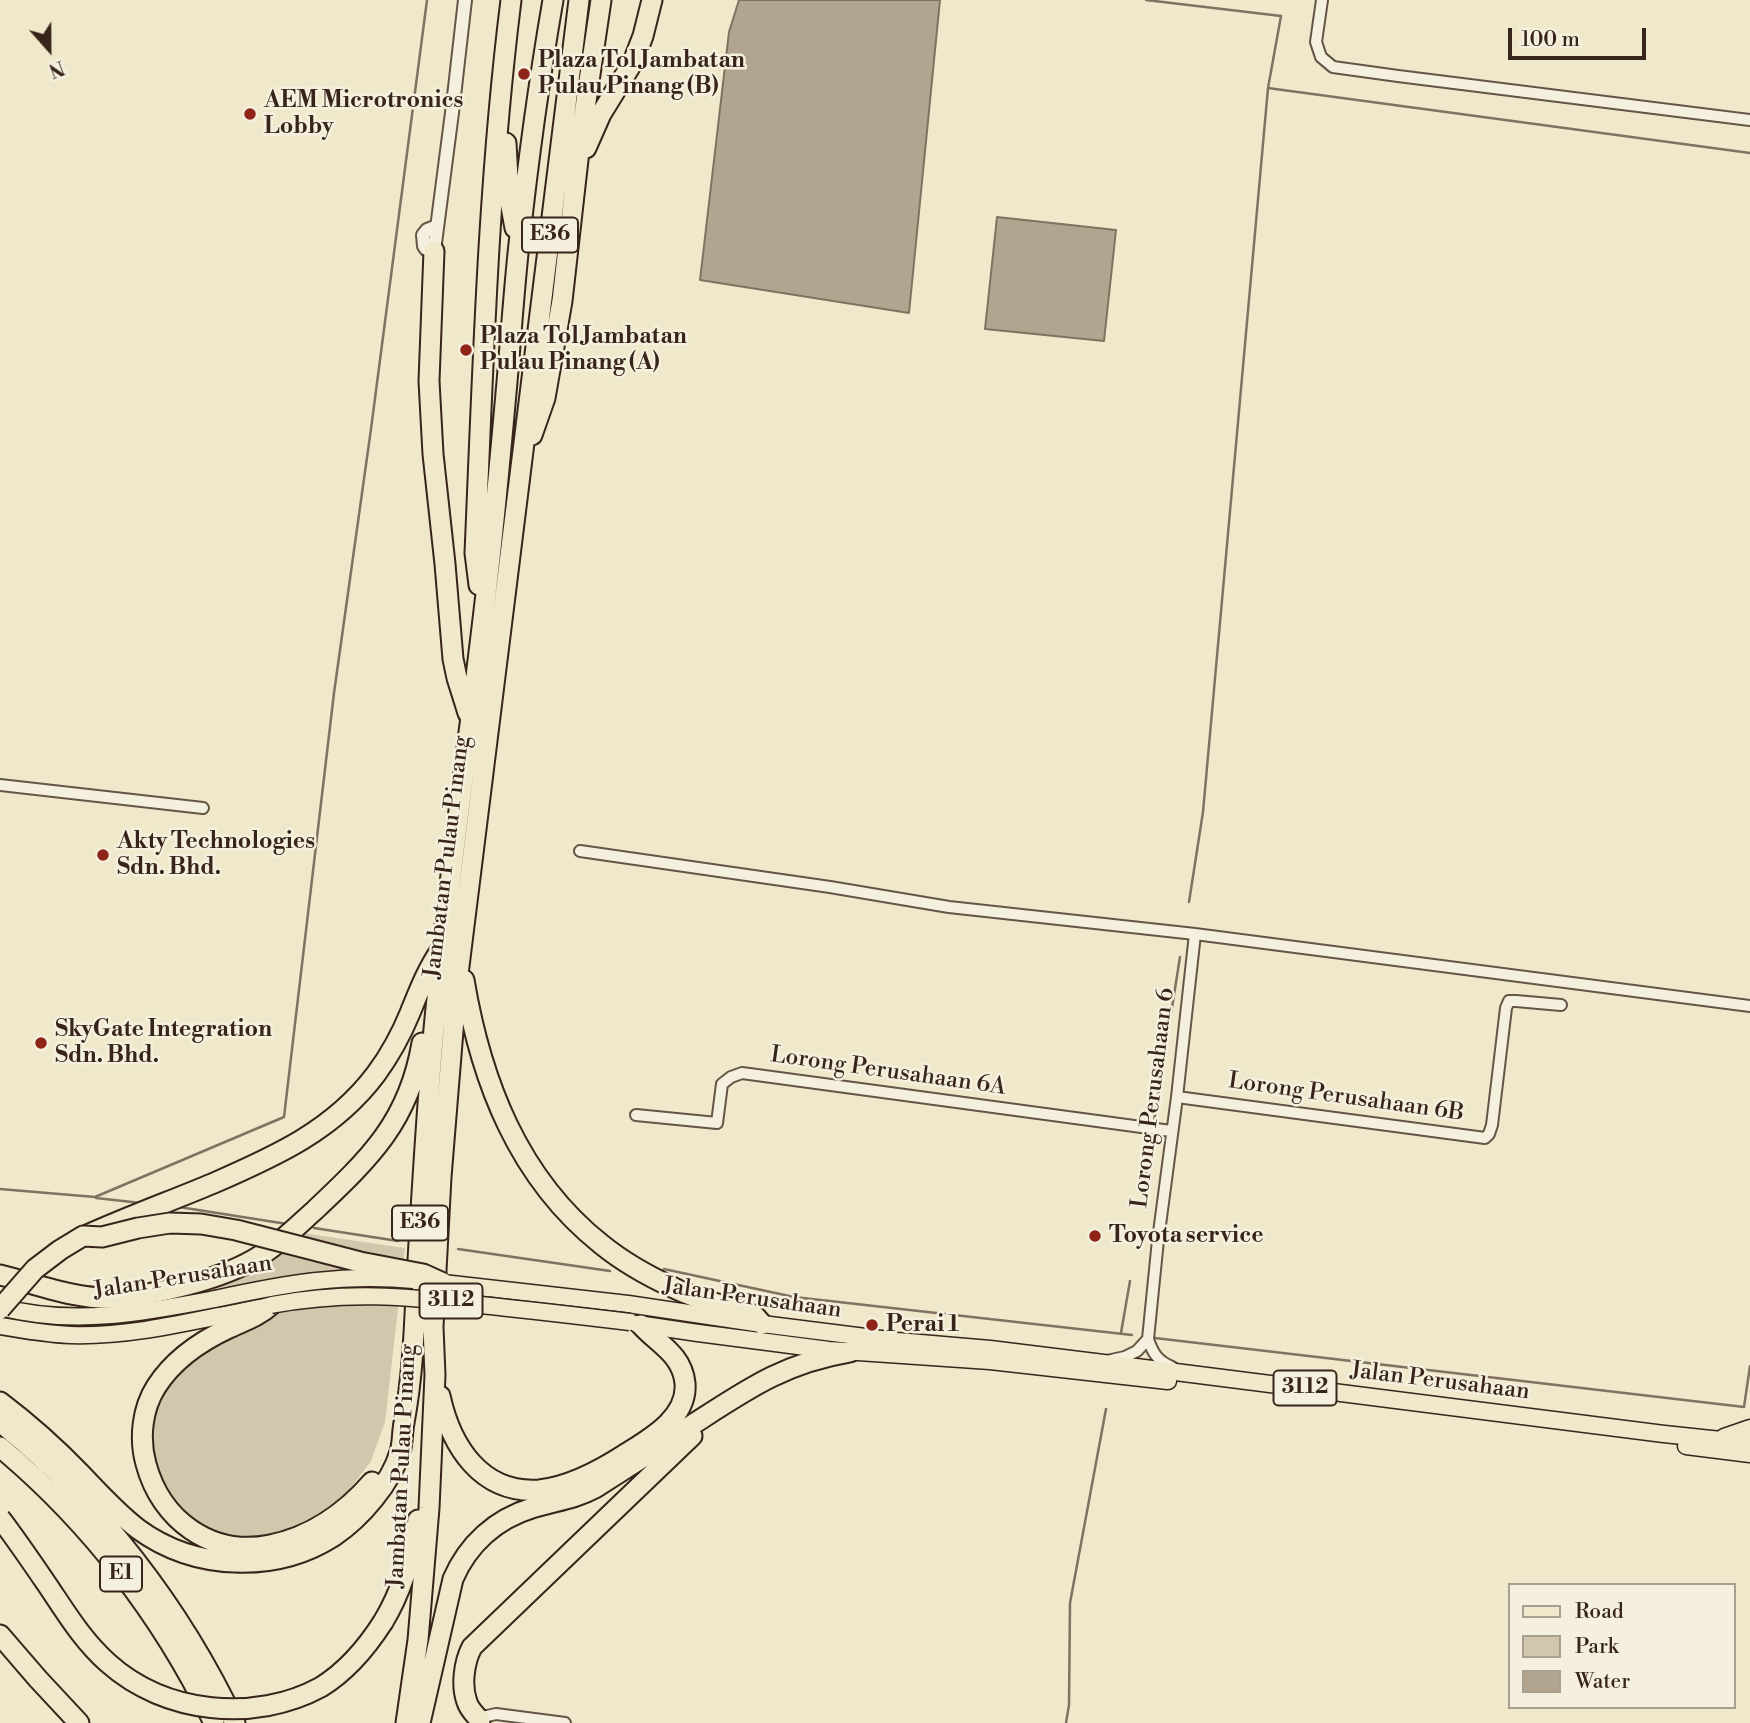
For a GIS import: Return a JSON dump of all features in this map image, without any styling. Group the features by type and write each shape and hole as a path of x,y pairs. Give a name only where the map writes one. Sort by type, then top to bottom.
{"highway":[{"name":"Jambatan Pulau Pinang","path":"484,610 475,553 481,409 498,110 511,0"},
{"path":"518,0 506,150 509,196 519,246"},
{"name":"Jambatan Pulau Pinang","path":"406,1723 418,1640 432,1461 435,1375 433,1327 453,1025 452,951 470,721 500,463 519,246 533,124 553,0"},
{"name":"Jambatan Pulau Pinang","path":"0,1402 50,1445 137,1528 163,1543 207,1558 249,1562 282,1558 317,1545 341,1531 364,1510 393,1468 401,1448 411,1379 435,1019 452,951 520,469 579,0"},
{"path":"520,469 545,398 552,363 601,0"},
{"path":"579,159 601,114 633,62 652,0"},
{"path":"434,251 429,369 433,454 453,659 470,721"},
{"path":"0,1308 35,1269 83,1236 282,1152 331,1121 355,1099 376,1074 396,1044 430,966 452,951 486,1073 497,1102 513,1137 551,1194 594,1239 636,1268 689,1294 754,1315 762,1324"},
{"path":"0,1275 78,1295 114,1298 204,1280 253,1260 290,1233 370,1157 398,1116 418,1065 424,1031 435,1019"},
{"path":"83,1236 102,1237 162,1224 218,1226 360,1262 423,1274 443,1283"},
{"path":"271,1305 257,1316 208,1338 176,1363 156,1387 146,1406 142,1440 148,1470 161,1500 185,1526 209,1539 234,1546 259,1547 294,1538 331,1519 356,1499 373,1480 403,1426"},
{"path":"435,1375 450,1431 477,1469 495,1481 513,1487 538,1490 557,1487 592,1473 622,1456 664,1427 680,1406 685,1388 682,1369 669,1350 636,1323"},
{"path":"420,1723 453,1579 463,1559 483,1535 500,1522 521,1512 575,1497 595,1488 759,1382 815,1359 850,1352"},
{"path":"478,1722 468,1705 464,1691 466,1665 472,1647 707,1422 717,1409"},
{"name":"E1","path":"0,1422 64,1479 124,1546 192,1645 235,1723"},
{"name":"E1","path":"0,1447 67,1509 124,1577 182,1662 214,1723"},
{"path":"0,1518 97,1653 132,1682 178,1702 213,1710 262,1709 300,1697 323,1686 349,1665 383,1622 397,1597 407,1568 418,1524 421,1498 432,1461"},
{"path":"0,1635 79,1723"}],"main road":[{"name":"Jalan Perusahaan","path":"0,1308 31,1314 87,1318 142,1313 276,1286 341,1278 378,1277 628,1304 897,1341 1186,1373 1750,1443"},
{"name":"Jalan Perusahaan","path":"0,1326 49,1334 90,1335 145,1330 271,1305 341,1296 393,1296 551,1312 850,1352 990,1361 1211,1386 1750,1454"},
{"path":"1718,1439 1750,1428"}],"street":[{"path":"434,251 465,0"},
{"path":"1322,0 1316,42 1321,57 1333,67 1750,120"},
{"path":"0,785 203,808"},
{"path":"580,851 949,907 1195,934 1750,1006"},
{"name":"Lorong Perusahaan 6","path":"1148,1339 1195,934"},
{"name":"Lorong Perusahaan 6B","path":"1177,1097 1485,1138 1492,1125 1509,1001 1561,1005"},
{"name":"Lorong Perusahaan 6A","path":"636,1115 717,1123 722,1084 742,1073 1171,1131"},
{"path":"1102,1363 1137,1351 1148,1339 1161,1362 1186,1373"},
{"path":"478,1722 496,1714 565,1723"}],"green space":[{"path":"302,1233 405,1248 385,1422 371,1461 346,1494 313,1524 269,1543 200,1531 165,1498 149,1454 155,1407 166,1386 181,1368 201,1353 223,1344 212,1291 267,1264"}],"water":[{"path":"739,0 940,0 909,313 700,280 729,32"},
{"path":"997,217 1116,230 1104,341 985,329"}],"waterway":[{"path":"0,1189 95,1197 284,1117 334,693 427,0"},
{"path":"1146,0 1281,16 1268,88 1750,153"},
{"path":"1189,902 1203,812 1268,88"},
{"path":"1154,1121 1180,957"},
{"path":"1144,1188 1151,1139"},
{"path":"96,1198 141,1203"},
{"path":"179,1207 287,1224"},
{"path":"314,1228 398,1241"},
{"path":"458,1249 610,1271"},
{"path":"664,1269 794,1297 1132,1335"},
{"path":"1121,1333 1130,1281"},
{"path":"1155,1338 1744,1407 1750,1366"},
{"path":"1066,1723 1069,1705 1070,1603 1106,1409"}],"place":[{"name":"Plaza Tol Jambatan Pulau Pinang (B)","path":"524,74"},
{"name":"AEM Microtronics Lobby","path":"250,114"},
{"name":"Plaza Tol Jambatan Pulau Pinang (A)","path":"466,350"},
{"name":"Akty Technologies Sdn. Bhd.","path":"103,855"},
{"name":"SkyGate Integration Sdn. Bhd.","path":"41,1043"},
{"name":"Toyota service","path":"1095,1236"},
{"name":"Perai 1","path":"872,1325"}]}
